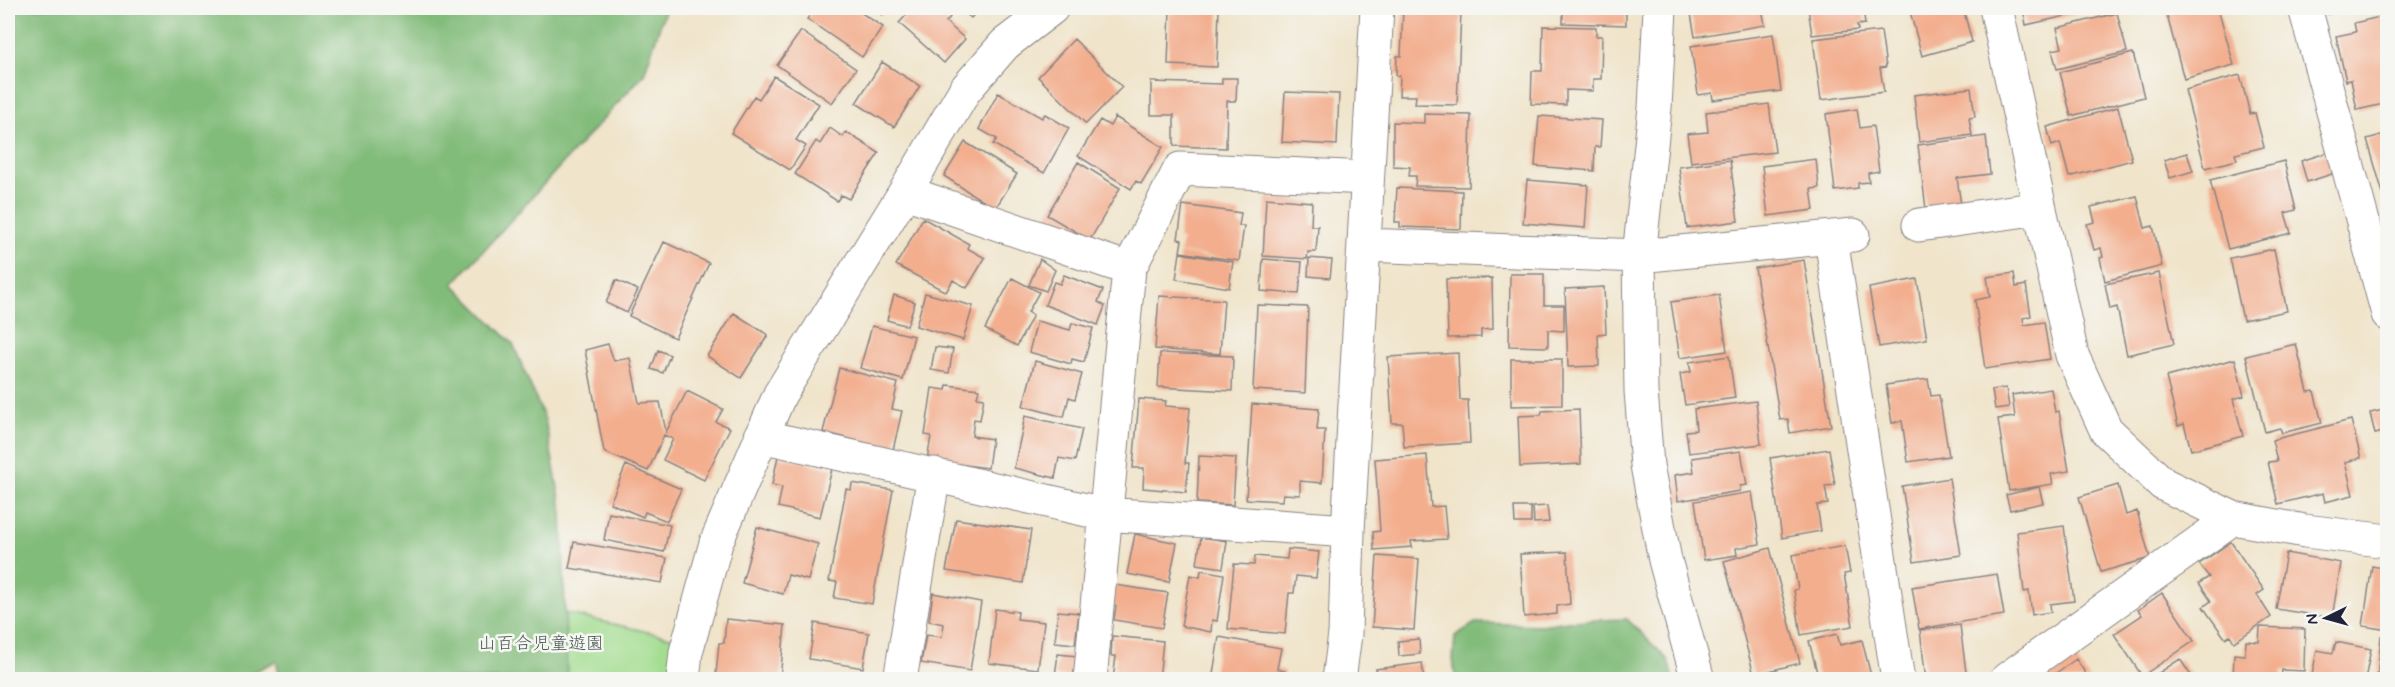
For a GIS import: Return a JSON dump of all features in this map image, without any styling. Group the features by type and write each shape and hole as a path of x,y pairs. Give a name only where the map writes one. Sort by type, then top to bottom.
{"street":[{"path":"683,680 686,652 716,543 780,394 965,90 1005,44 1052,8"},
{"path":"1339,680 1345,634 1348,531 1377,8"},
{"path":"1660,8 1655,108 1639,256 1641,391 1647,465 1665,560 1698,680"},
{"path":"1996,8 2073,355 2106,430 2163,484 2233,518 2305,531 2388,542"},
{"path":"2305,8 2388,314"},
{"path":"1090,680 1129,269 1180,169 1367,178"},
{"path":"905,192 1129,269"},
{"path":"1918,225 2040,208"},
{"path":"1365,245 1639,256 1842,236 1898,680"},
{"path":"761,436 1104,514 1348,531"},
{"path":"900,680 934,474"},
{"path":"2007,679 2233,518"}],"green space":[{"path":"8,8 666,8 644,74 453,284 513,344 545,420 562,509 567,679 281,679 276,661 239,679 8,679"},
{"name":"山百合児童遊園","path":"534,606 675,638 670,679 420,680"},
{"path":"1627,619 1668,660 1673,679 1456,679 1453,660 1455,636 1475,623 1542,625 1568,621"}],"building":[{"path":"815,8 854,8 883,27 862,57 807,19"},
{"path":"873,8 888,8 882,15"},
{"path":"913,8 939,8 950,17 946,22 965,39 944,63 899,23"},
{"path":"959,8 980,8 971,18"},
{"path":"1170,8 1219,8 1217,67 1168,65"},
{"path":"1563,8 1626,8 1626,25 1563,23"},
{"path":"1690,8 1762,8 1765,25 1695,37"},
{"path":"1808,8 1863,8 1865,24 1857,25 1858,30 1812,35"},
{"path":"1909,8 1963,8 1972,42 1922,56"},
{"path":"2023,8 2074,8 2075,14 2026,25"},
{"path":"2165,8 2218,8 2234,65 2184,79"},
{"path":"2326,8 2350,8 2328,14"},
{"path":"2355,8 2374,8 2357,13"},
{"path":"1403,9 1461,12 1457,105 1415,104 1416,96 1399,96 1400,76 1396,75 1397,56 1401,56"},
{"path":"2117,13 2127,52 2057,69 2052,50 2062,48 2057,28"},
{"path":"2388,15 2388,103 2357,110 2351,80 2346,81 2336,36 2356,32 2354,23"},
{"path":"1543,26 1596,27 1596,36 1602,36 1601,79 1593,79 1593,91 1566,90 1566,105 1531,104 1532,71 1542,71"},
{"path":"801,31 856,69 832,103 777,65"},
{"path":"1881,31 1886,67 1880,68 1884,92 1821,100 1813,39"},
{"path":"1773,34 1781,91 1713,100 1712,93 1698,95 1691,46"},
{"path":"1074,39 1122,87 1086,124 1038,77"},
{"path":"2133,53 2144,97 2071,116 2060,72"},
{"path":"882,62 920,86 894,127 856,103"},
{"path":"2240,75 2250,114 2255,113 2264,147 2235,154 2237,160 2205,168 2185,90"},
{"path":"774,76 819,104 796,140 806,146 790,170 731,133 754,96 759,99"},
{"path":"1222,78 1237,78 1236,101 1227,101 1226,148 1174,146 1174,115 1151,115 1151,82 1222,84"},
{"path":"1971,88 1975,117 1969,118 1972,135 1919,142 1914,95"},
{"path":"1285,92 1339,94 1337,145 1282,142"},
{"path":"998,93 1042,118 1045,114 1069,128 1044,173 993,144 997,139 979,129"},
{"path":"1769,104 1775,152 1691,162 1687,134 1708,132 1706,112"},
{"path":"2118,107 2132,160 2069,177 2060,143 2052,146 2047,127"},
{"path":"1857,109 1860,128 1873,126 1879,171 1868,173 1869,182 1858,183 1858,188 1835,191 1826,114"},
{"path":"1424,114 1471,115 1469,187 1415,186 1416,176 1409,176 1410,167 1393,166 1393,122 1424,123"},
{"path":"1539,116 1602,120 1600,147 1595,147 1594,171 1535,166"},
{"path":"1115,117 1163,147 1141,184 1136,181 1131,189 1078,156 1100,120 1110,126"},
{"path":"830,128 843,137 846,132 879,153 849,199 841,195 837,201 795,174 816,141 820,144"},
{"path":"2388,133 2388,207 2387,207 2367,139"},
{"path":"1986,136 1990,174 1957,178 1961,205 1926,209 1918,145"},
{"path":"965,142 1017,174 995,209 944,176"},
{"path":"2329,152 2335,173 2307,182 2301,161"},
{"path":"2187,153 2193,171 2170,178 2164,160"},
{"path":"1816,159 1819,188 1811,189 1814,210 1768,216 1762,166"},
{"path":"1730,160 1738,221 1687,228 1679,167"},
{"path":"2284,161 2296,210 2285,213 2291,233 2228,249 2210,180"},
{"path":"1078,162 1120,188 1090,240 1047,215"},
{"path":"1527,180 1588,185 1585,228 1523,223"},
{"path":"1397,188 1462,191 1461,229 1400,227 1400,222 1395,222"},
{"path":"2137,196 2145,228 2153,226 2162,266 2105,281 2100,258 2103,257 2101,248 2094,250 2087,224 2095,222 2091,207"},
{"path":"1266,198 1312,202 1311,226 1318,226 1316,252 1308,252 1307,259 1263,256"},
{"path":"1183,205 1241,213 1239,226 1244,226 1239,261 1180,252 1182,240 1178,239"},
{"path":"923,218 969,244 967,248 985,258 967,288 953,280 946,292 896,265"},
{"path":"664,242 709,263 675,338 629,316"},
{"path":"2274,249 2287,311 2243,320 2230,258"},
{"path":"1180,253 1233,262 1229,288 1176,279"},
{"path":"1309,258 1332,260 1330,278 1308,276"},
{"path":"1040,259 1055,270 1046,291 1029,285"},
{"path":"1263,259 1302,262 1299,294 1261,291"},
{"path":"1804,260 1831,426 1790,433 1788,419 1780,420 1755,268"},
{"path":"2014,273 2016,287 2026,285 2031,316 2023,318 2024,325 2044,322 2050,359 1985,369 1975,300 1990,297 1987,277"},
{"path":"2159,273 2174,344 2127,355 2117,307 2110,309 2105,284"},
{"path":"1510,274 1544,274 1544,305 1564,305 1564,331 1548,330 1548,347 1509,346"},
{"path":"1064,275 1103,290 1098,302 1105,306 1098,325 1045,305 1054,282 1060,284"},
{"path":"1012,278 1039,292 1028,312 1033,315 1017,346 985,329"},
{"path":"1492,278 1493,329 1481,330 1481,337 1448,338 1446,279"},
{"path":"1917,279 1927,339 1879,347 1869,288"},
{"path":"616,280 638,290 627,313 606,303"},
{"path":"1604,287 1606,333 1598,334 1599,366 1568,367 1565,289"},
{"path":"925,293 973,306 963,340 916,326"},
{"path":"894,295 915,302 907,326 887,320"},
{"path":"1719,295 1727,351 1680,358 1671,302"},
{"path":"1159,296 1224,300 1220,354 1155,349"},
{"path":"1257,305 1308,307 1305,393 1253,390"},
{"path":"734,313 768,335 741,378 707,356"},
{"path":"1037,321 1070,330 1072,323 1093,328 1084,362 1072,359 1071,364 1029,352"},
{"path":"872,326 914,336 903,380 860,368"},
{"path":"608,344 614,361 630,358 639,403 660,402 666,432 687,391 723,409 716,422 730,428 704,480 663,460 673,439 664,435 648,471 604,452 585,350"},
{"path":"2296,344 2308,392 2314,391 2322,423 2282,433 2280,428 2265,432 2246,356"},
{"path":"935,347 953,349 949,373 931,370"},
{"path":"658,350 670,355 663,373 651,369"},
{"path":"1160,353 1233,356 1232,391 1158,387"},
{"path":"1458,353 1460,400 1468,400 1470,443 1404,447 1402,423 1392,423 1388,357"},
{"path":"1729,356 1735,398 1685,405 1680,374 1691,372 1689,362"},
{"path":"1511,359 1562,359 1562,405 1511,406"},
{"path":"2235,359 2244,396 2233,399 2243,436 2191,450 2184,424 2178,426 2166,377"},
{"path":"1035,361 1082,374 1075,399 1069,397 1064,417 1023,406"},
{"path":"839,368 898,383 892,409 902,411 893,450 823,432"},
{"path":"1928,379 1931,396 1939,395 1949,456 1908,462 1902,421 1892,423 1886,385"},
{"path":"947,385 979,389 977,397 984,398 980,420 974,419 972,436 992,439 988,468 927,460 931,436 925,435 932,388 946,390"},
{"path":"2006,388 2009,407 1995,409 1992,390"},
{"path":"2051,389 2055,412 2059,411 2069,471 2051,474 2053,484 2009,491 1998,419 2015,417 2012,395"},
{"path":"1139,399 1166,401 1165,406 1190,408 1185,463 1189,463 1186,492 1143,488 1144,468 1133,468"},
{"path":"1756,401 1761,444 1689,453 1686,431 1696,430 1694,409"},
{"path":"1252,404 1319,409 1317,430 1325,430 1322,483 1300,481 1300,495 1283,494 1282,501 1246,499"},
{"path":"1579,409 1581,464 1520,467 1518,416 1541,415 1542,411"},
{"path":"2388,409 2388,431 2375,434 2370,413"},
{"path":"1025,416 1082,429 1075,461 1059,458 1055,478 1014,468"},
{"path":"2351,420 2361,458 2345,462 2353,495 2325,502 2323,493 2278,504 2268,462 2277,461 2272,440"},
{"path":"1829,449 1835,485 1825,486 1828,504 1817,505 1821,531 1782,538 1770,458"},
{"path":"1741,451 1747,485 1740,486 1740,491 1678,501 1675,475 1694,472 1692,458"},
{"path":"1427,455 1431,507 1444,506 1447,539 1411,541 1412,547 1374,550 1373,532 1380,531 1375,459"},
{"path":"778,456 832,469 820,517 778,507 782,487 772,485"},
{"path":"1199,456 1236,458 1233,505 1197,503"},
{"path":"626,465 681,489 667,521 645,512 643,517 610,503"},
{"path":"1949,478 1961,555 1914,562 1902,486"},
{"path":"852,483 893,490 872,604 834,598 837,582 829,581 846,489 851,490"},
{"path":"2118,485 2126,515 2137,511 2150,558 2101,572 2079,497"},
{"path":"2039,487 2043,503 2010,510 2006,495"},
{"path":"1752,492 1760,544 1736,548 1737,555 1704,560 1695,501"},
{"path":"1547,506 1549,522 1534,523 1533,507"},
{"path":"1514,507 1531,507 1531,523 1515,523"},
{"path":"609,513 670,525 664,552 604,540"},
{"path":"956,519 1031,530 1023,583 946,571"},
{"path":"2064,526 2074,601 2050,604 2051,612 2032,615 2029,591 2024,592 2017,532"},
{"path":"757,527 818,544 808,580 788,575 783,594 742,583"},
{"path":"1135,534 1177,543 1169,582 1127,574"},
{"path":"1201,537 1227,541 1223,568 1197,564"},
{"path":"574,542 667,558 662,583 569,568"},
{"path":"2231,542 2264,590 2257,595 2271,617 2234,642 2230,635 2225,638 2203,607 2211,601 2199,583 2209,577 2199,564"},
{"path":"1845,546 1850,573 1844,574 1853,626 1801,635 1794,590 1798,589 1792,555"},
{"path":"1770,548 1800,663 1754,675 1724,561"},
{"path":"1288,549 1319,552 1316,578 1296,576 1294,593 1289,593 1285,634 1228,629 1234,564 1254,565 1255,556 1287,559"},
{"path":"1567,552 1570,604 1557,606 1557,614 1524,617 1520,554"},
{"path":"2286,553 2341,563 2332,618 2276,609"},
{"path":"1377,556 1419,559 1414,630 1372,627"},
{"path":"2372,566 2388,569 2388,630 2363,626"},
{"path":"1201,570 1224,574 1217,621 1212,620 1211,632 1181,626 1190,575 1200,577"},
{"path":"1997,574 2004,615 1919,629 1912,587"},
{"path":"1115,585 1168,593 1162,628 1114,620 1116,606 1112,604"},
{"path":"933,593 981,602 970,671 921,663 926,635 942,637 944,624 929,621"},
{"path":"2162,593 2194,641 2142,676 2114,634 2142,615 2138,610"},
{"path":"995,609 1018,612 1017,619 1044,622 1038,669 989,663"},
{"path":"1058,611 1079,613 1075,644 1055,642"},
{"path":"726,619 785,625 780,680 734,680 734,676 716,674 719,643 724,643"},
{"path":"815,623 869,633 863,668 809,659"},
{"path":"1960,625 1967,680 1926,680 1920,630"},
{"path":"2260,627 2305,629 2304,671 2282,670 2281,680 2233,680 2234,654 2245,655 2246,641 2259,642"},
{"path":"1837,634 1840,645 1862,640 1872,680 1819,680 1809,641"},
{"path":"1112,636 1163,641 1159,680 1113,680 1116,656 1111,656"},
{"path":"2381,636 2388,637 2388,680 2377,680"},
{"path":"1219,637 1281,648 1277,669 1285,671 1284,680 1212,680"},
{"path":"1419,639 1420,654 1399,656 1398,641"},
{"path":"2336,642 2371,649 2365,680 2311,680 2317,650 2333,653"},
{"path":"1058,654 1077,656 1074,678 1055,676"},
{"path":"2076,659 2090,680 2046,680"},
{"path":"2180,659 2194,680 2148,680"},
{"path":"1422,663 1424,680 1377,680 1376,669"}]}
